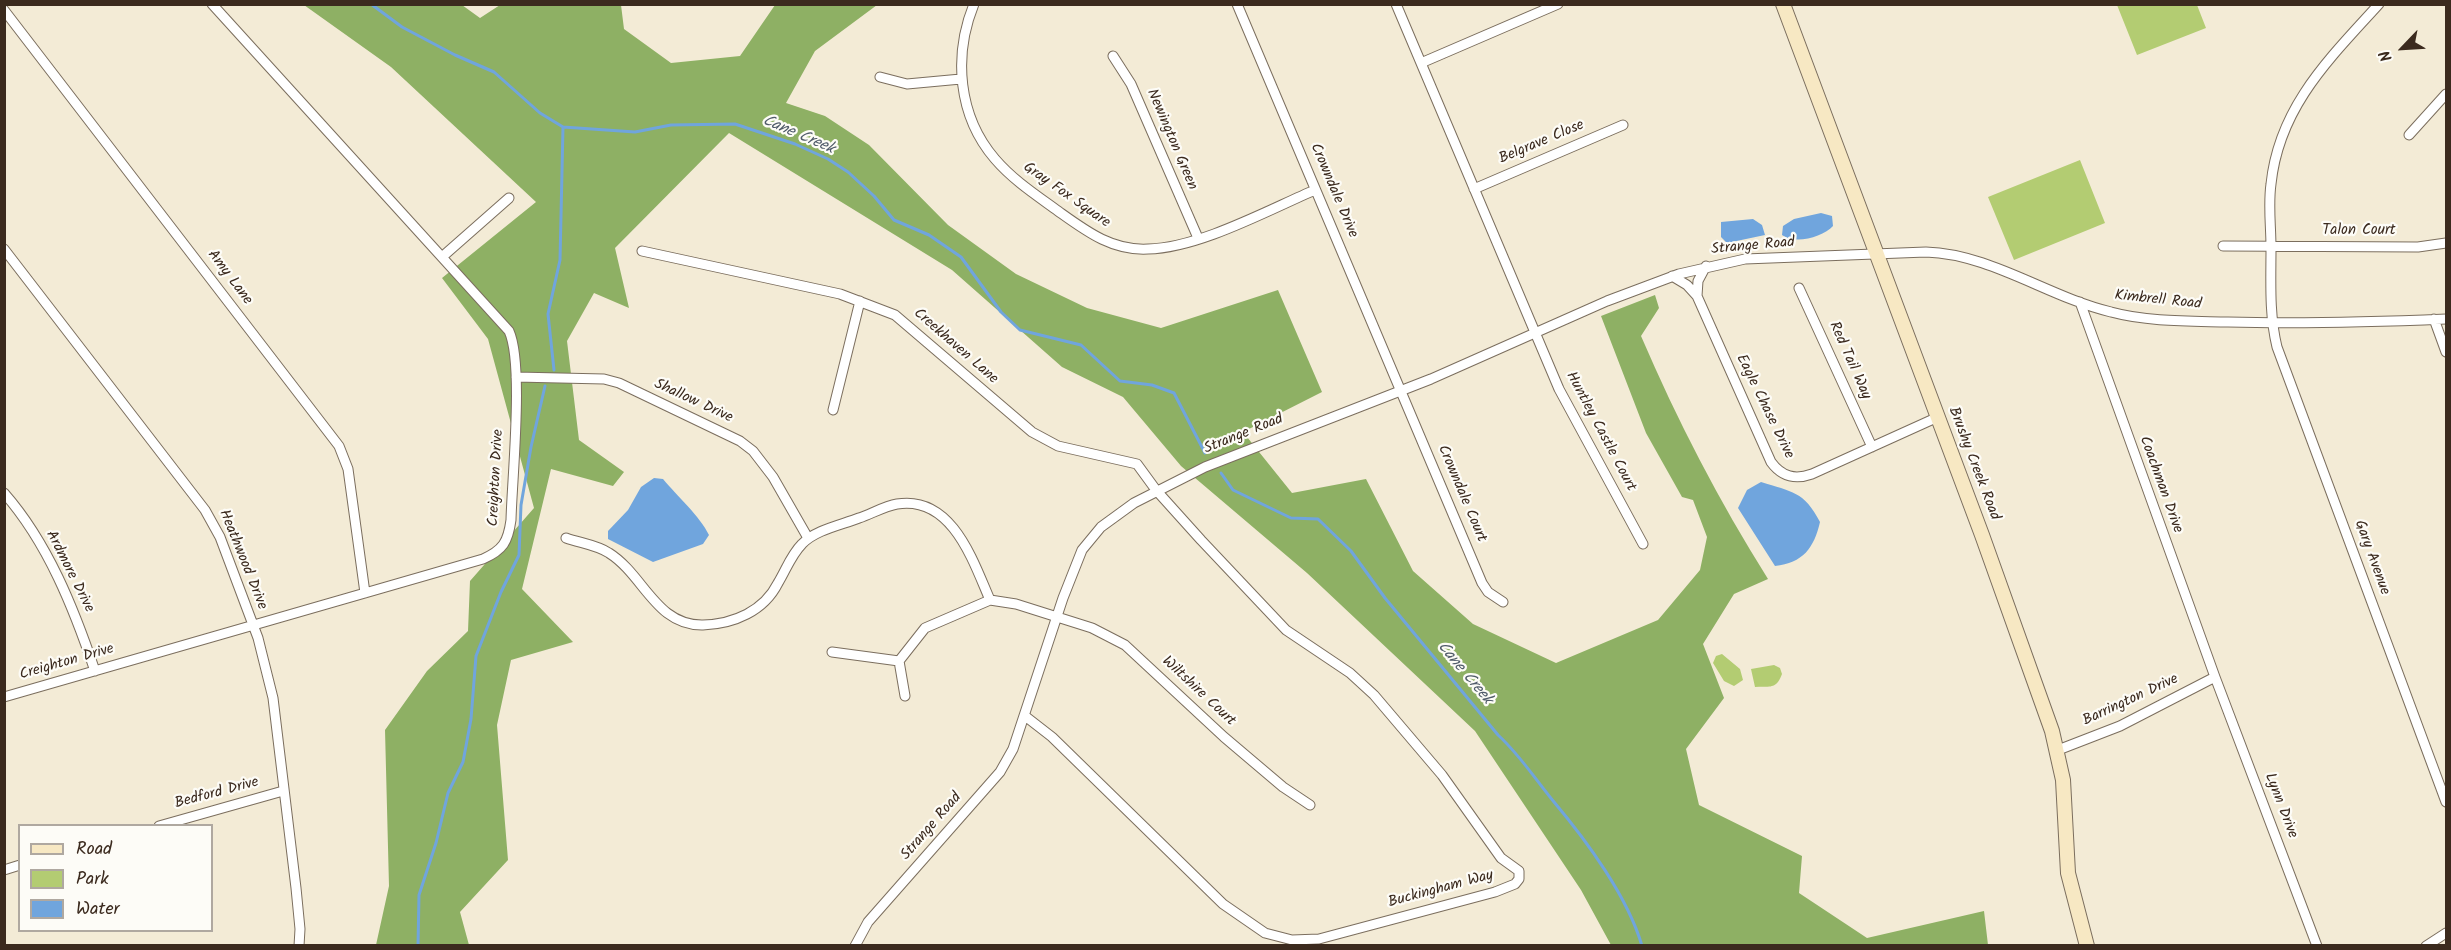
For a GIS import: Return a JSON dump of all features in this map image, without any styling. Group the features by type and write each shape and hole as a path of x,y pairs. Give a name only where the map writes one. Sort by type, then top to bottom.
{"street":[{"name":"Creighton Drive","path":"4,697 483,559 505,545 511,520 516,377 515,347 509,331 212,4"},
{"name":"Gray Fox Square","path":"974,4 964,36 961,78 972,122 994,159 1020,183 1079,226 1106,242 1132,249 1163,248 1198,238 1315,190"},
{"name":"Crowndale Drive","path":"1237,4 1401,390"},
{"path":"1396,4 1534,332"},
{"path":"1421,63 1558,4"},
{"name":"Brushy Creek Road","path":"1783,4 1938,417 2058,750 2063,780 2068,873 2087,945"},
{"name":"Gary Avenue","path":"2379,4 2312,78 2291,112 2277,147 2269,199 2271,324 2277,347 2446,802"},
{"name":"Amy Lane","path":"4,10 339,446 348,468 364,593"},
{"name":"Newington Green","path":"1113,56 1131,84 1198,238"},
{"path":"880,77 907,84 961,78"},
{"path":"2409,135 2446,94"},
{"name":"Belgrave Close","path":"1474,189 1623,125"},
{"path":"442,257 508,198"},
{"name":"Talon Court","path":"2223,246 2418,247 2446,243"},
{"name":"Heathwood Drive","path":"4,249 205,510 220,537 252,625 273,698 300,929 299,945"},
{"name":"Creekhaven Lane","path":"642,251 840,294 895,315 1032,432 1058,446 1137,464 1156,490"},
{"name":"Strange Road","path":"855,945 868,922 1000,772 1013,749 1076,564 1090,539 1116,515 1156,490 1205,467 1401,390 1534,332 1672,276 1706,266 1745,259 1877,253"},
{"name":"Kimbrell Road","path":"1877,253 1952,254 1972,259 2108,312 2135,316 2184,321 2271,324 2336,324 2446,319"},
{"path":"1697,296 1698,281 1706,266"},
{"name":"Eagle Chase Drive","path":"1672,276 1687,285 1697,296 1776,469 1786,476 1801,478 1938,417"},
{"name":"Red Tail Way","path":"1799,288 1872,447"},
{"path":"832,410 860,301"},
{"name":"Coachman Drive","path":"2079,302 2215,677"},
{"path":"2434,319 2446,352"},
{"name":"Huntley Castle Court","path":"1534,332 1559,389 1643,544"},
{"name":"Shallow Drive","path":"516,377 604,379 619,383 740,441 764,463 808,538"},
{"name":"Crowndale Court","path":"1401,390 1482,583 1488,592 1503,602"},
{"name":"Buckingham Way","path":"1025,716 1052,737 1223,904 1256,929 1279,938 1319,939 1495,892 1515,884 1519,879 1518,871 1501,858 1442,775 1374,694 1350,673 1286,630 1156,490"},
{"name":"Ardmore Drive","path":"4,493 30,529 66,593 95,671"},
{"path":"566,538 609,553 665,612 677,621 703,625 723,623 756,610 770,596 792,556 808,538 896,504 929,507 961,536 990,600 925,628 899,661 905,696"},
{"name":"Wiltshire Court","path":"990,600 1016,604 1100,631 1125,645 1224,737 1283,787 1310,805"},
{"path":"832,652 899,661"},
{"name":"Barrington Drive","path":"2058,750 2120,726 2215,677"},
{"name":"Lynn Drive","path":"2215,677 2317,945"},
{"name":"Bedford Drive","path":"163,824 283,791"},
{"path":"2426,945 2446,933"}],"green space":[{"path":"304,5 462,5 480,18 500,5 621,5 624,29 671,63 740,56 775,5 877,5 815,51 786,103 825,116 869,145 948,225 1016,274 1087,308 1161,328 1278,290 1322,392 1243,432 1292,493 1366,479 1413,571 1473,624 1556,663 1658,620 1700,570 1707,537 1693,500 1682,497 1646,433 1601,316 1655,295 1659,308 1641,336 1700,460 1768,579 1734,594 1703,644 1724,698 1686,749 1699,805 1802,856 1799,893 1867,938 1984,911 1988,945 1611,945 1581,890 1475,731 1307,573 1181,466 1123,397 1062,367 952,270 729,133 615,248 629,308 594,293 567,341 579,440 624,472 613,486 551,469 522,589 573,642 511,660 497,725 508,860 460,912 469,945 376,945 389,886 385,730 427,671 468,631 470,581 534,508 488,339 442,278 536,202 391,67"},
{"path":"2117,5 2197,5 2206,28 2137,55"},
{"path":"2080,160 2105,223 2014,260 1988,197"},
{"path":"1722,654 1740,669 1743,680 1734,686 1724,681 1713,663 1716,656"},
{"path":"1774,665 1780,668 1782,674 1777,683 1772,686 1755,687 1751,669"}],"water":[{"path":"1821,213 1832,216 1833,226 1823,233 1801,239 1782,235 1783,226 1794,219"},
{"path":"1753,219 1762,225 1765,235 1727,243 1721,237 1721,222"},
{"path":"654,478 663,479 694,513 709,535 703,544 653,562 608,539 608,531 628,510 641,487"},
{"path":"1761,482 1802,498 1820,522 1811,547 1793,562 1775,566 1738,508 1747,490"}],"waterway":[{"name":"Cane Creek","path":"371,4 402,27 455,55 494,72 540,113 563,127 635,132 671,125 735,124 795,144 828,159 848,172 874,196 894,220 929,235 961,257 1001,312 1020,330 1081,345 1120,381 1152,385 1174,393 1205,453"},
{"path":"554,370 548,314 560,260 563,127"},
{"path":"418,946 419,895 436,843 448,793 463,762 471,719 476,656 501,592 519,555 521,505 545,386"},
{"name":"Cane Creek","path":"1221,473 1233,490 1291,518 1318,519 1351,551 1385,598 1520,759 1579,834 1605,870 1627,908 1642,946"}]}
